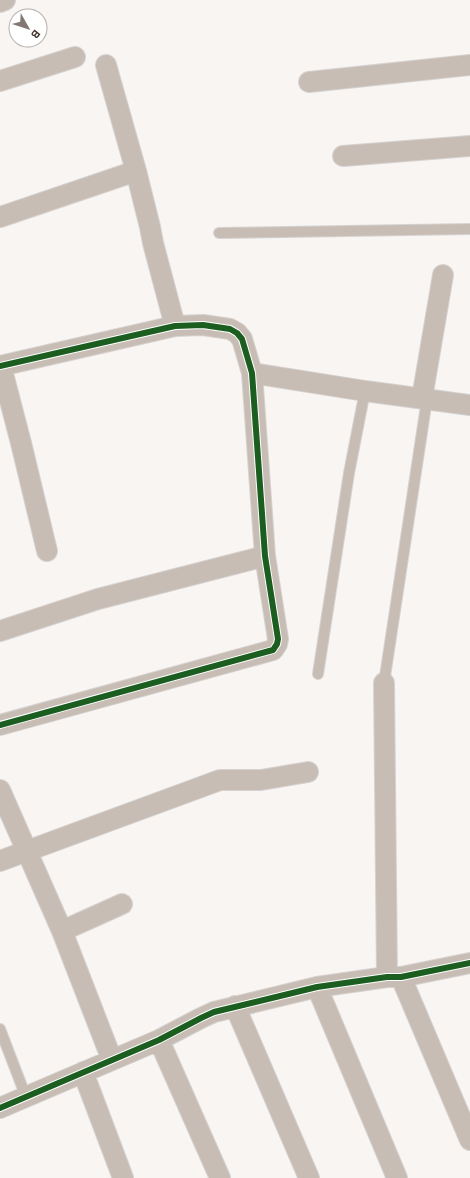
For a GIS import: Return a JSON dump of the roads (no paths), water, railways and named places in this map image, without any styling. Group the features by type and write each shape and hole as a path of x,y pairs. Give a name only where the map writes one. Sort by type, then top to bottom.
{"street":[{"path":"0,2 5,0"},
{"path":"0,81 75,57"},
{"path":"106,65 136,171 175,326"},
{"path":"310,82 470,65"},
{"path":"343,156 470,146"},
{"path":"0,217 136,171"},
{"path":"425,398 442,275"},
{"path":"0,725 273,650 277,644 278,639 265,556 252,373 242,339 237,333 230,329 203,325 175,326 1,366 47,551"},
{"path":"252,373 365,391 470,405"},
{"path":"0,631 98,598 265,556"},
{"path":"384,683 394,977 470,1140"},
{"path":"0,861 220,780 261,780 308,772"},
{"path":"0,790 62,931 112,1060"},
{"path":"62,931 122,904"},
{"path":"0,1108 159,1040 200,1018 235,1006 317,987 394,977 470,963"},
{"path":"317,987 397,1178"},
{"path":"235,1006 310,1178"},
{"path":"159,1040 220,1178"},
{"path":"83,1072 123,1178"}],"lane":[{"path":"219,233 470,229"},
{"path":"318,674 349,473 365,391"},
{"path":"384,683 425,398"},
{"path":"0,1029 26,1097"}]}
